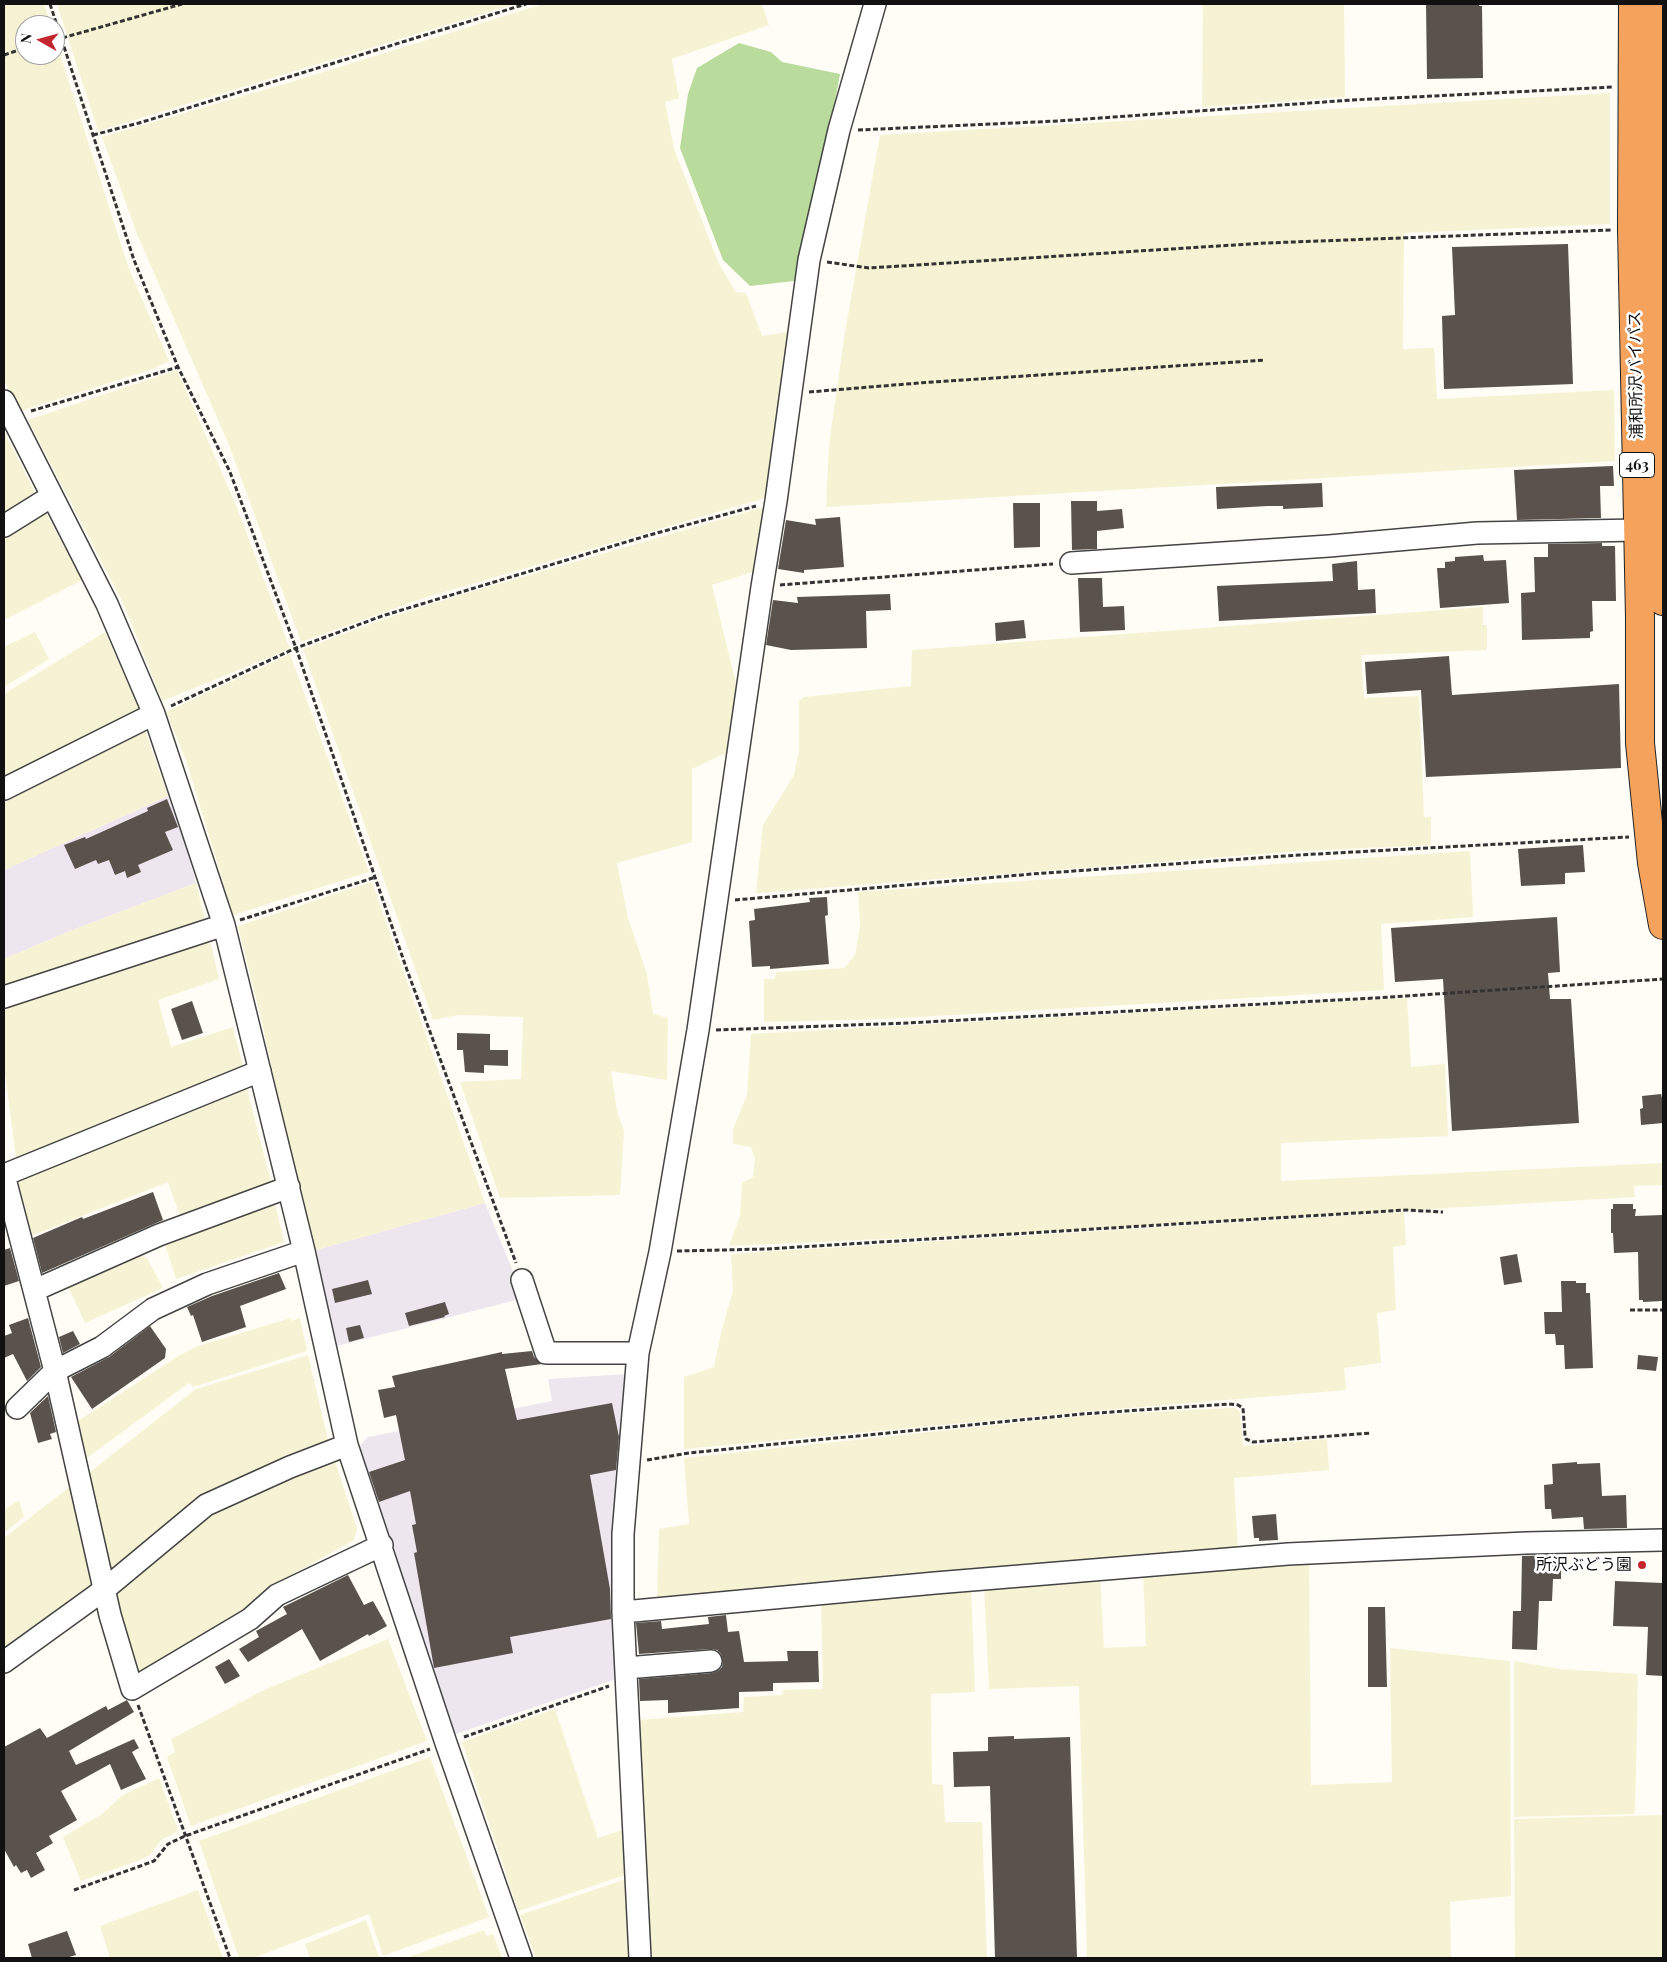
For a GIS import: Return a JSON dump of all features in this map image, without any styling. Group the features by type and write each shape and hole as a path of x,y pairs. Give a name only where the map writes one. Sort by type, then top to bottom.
{"highway":[{"name":"浦和所沢バイパス","path":"1632,4 1634,86 1632,229 1640,743 1652,863 1663,925"},
{"name":"浦和所沢バイパス","path":"1654,4 1663,600"}],"street":[{"path":"640,1958 623,1612 623,1534 638,1353 660,1252 698,1030 776,501 809,260 840,130 875,4"},
{"path":"6,413 52,496 107,604 154,714 224,925 304,1251 347,1445 382,1545 446,1743 521,1958"},
{"path":"4,526 52,496"},
{"path":"1070,563 1320,547 1477,532 1638,530"},
{"path":"4,789 154,714"},
{"path":"4,997 224,925"},
{"path":"260,1071 4,1175 55,1371 114,1632 132,1689 250,1619 277,1595 382,1545"},
{"path":"34,1290 159,1235 288,1187"},
{"path":"17,1408 55,1371 102,1347 152,1309 207,1284 304,1251"},
{"path":"522,1280 546,1353 638,1353"},
{"path":"4,1662 105,1589 206,1505 290,1467 347,1445"},
{"path":"623,1612 935,1583 1288,1554 1508,1544 1663,1540"},
{"path":"626,1674 710,1661"}],"path":[{"path":"65,37 182,4"},
{"path":"93,135 139,123 526,4"},
{"path":"65,47 134,260 178,367 230,472 296,648 407,970 522,1280"},
{"path":"840,130 883,130 1058,121 1352,100 1634,86"},
{"path":"809,260 870,268 1266,243 1632,229"},
{"path":"790,394 919,383 1265,360"},
{"path":"6,413 178,367"},
{"path":"154,714 296,648 382,616 646,536 776,501"},
{"path":"762,587 1070,563"},
{"path":"716,902 1023,874 1309,854 1635,837 1649,834"},
{"path":"224,925 376,877"},
{"path":"698,1030 917,1022 1375,998 1663,979"},
{"path":"660,1252 776,1248 1406,1210 1443,1212"},
{"path":"1630,1310 1663,1310"},
{"path":"629,1463 689,1453 806,1441 1082,1414 1229,1404 1244,1408 1246,1439 1253,1442 1371,1432"},
{"path":"74,1890 154,1861 168,1844 185,1836 446,1743 626,1674"},
{"path":"132,1689 230,1958"}],"shaded area":[{"path":"4,4 44,4 48,15 15,15 15,65 63,65 129,269 169,361 153,369 20,411 4,380"},
{"path":"57,4 515,4 98,131 65,29 65,15 61,15"},
{"path":"543,4 762,4 769,25 672,59 679,98 665,102 674,149 719,264 736,292 746,293 762,336 792,331 783,419 775,421 769,474 772,496 424,598 301,642 229,445 137,234 102,137 291,82"},
{"path":"1203,4 1344,4 1345,97 1202,107"},
{"path":"1610,93 1610,224 1404,233 1403,349 1434,348 1437,399 1614,390 1615,461 826,507 829,445 845,332 880,135"},
{"path":"177,370 236,505 290,649 162,701 125,607 28,420"},
{"path":"4,431 37,497 4,521"},
{"path":"771,505 756,571 712,585 739,696 726,753 692,769 692,842 617,863 628,918 647,974 653,1014 668,1018 667,1080 611,1071 617,1111 624,1131 620,1195 500,1198 460,1082 521,1079 523,1017 459,1015 433,1020 303,649 384,619 457,596"},
{"path":"43,507 82,580 4,620 4,532"},
{"path":"1483,607 1483,625 1487,625 1487,650 1361,655 1364,698 1419,696 1424,817 1431,817 1431,845 1301,851 756,893 763,825 794,775 799,751 799,701 804,697 911,686 912,650"},
{"path":"35,632 49,659 4,687 4,647"},
{"path":"105,632 140,711 4,783 4,694"},
{"path":"290,654 369,872 233,915 186,760 166,712"},
{"path":"143,725 168,796 4,870 4,797"},
{"path":"168,796 184,837 196,883 70,931 4,959 4,870"},
{"path":"1470,851 1473,917 1381,924 1384,990 884,1019 764,1022 764,979 775,979 776,972 844,968 855,955 860,926 858,892"},
{"path":"372,882 485,1203 312,1251 262,1022 238,926"},
{"path":"196,883 205,919 199,924 4,990 4,959 70,931"},
{"path":"202,942 211,944 219,979 158,1000 171,1047 233,1027 243,1066 239,1073 26,1162 16,1158 4,1065 4,1004"},
{"path":"1407,998 1411,1067 1445,1064 1448,1136 1281,1143 1281,1181 1663,1163 1663,1185 1634,1186 1635,1197 1038,1232 729,1246 740,1216 742,1183 753,1177 755,1159 751,1147 733,1144 733,1129 747,1095 751,1034"},
{"path":"245,1081 272,1186 181,1219 168,1182 31,1236 15,1179"},
{"path":"274,1199 284,1242 176,1279 164,1241"},
{"path":"485,1203 524,1298 333,1347 312,1251"},
{"path":"1404,1212 1406,1245 1393,1247 1396,1310 1377,1313 1381,1363 1344,1368 1346,1390 1081,1412 684,1449 684,1377 714,1367 733,1290 731,1254"},
{"path":"138,1254 147,1258 163,1288 85,1323 68,1286"},
{"path":"291,1318 291,1321 300,1318 307,1351 193,1387 189,1383 80,1463 75,1423 180,1355 198,1346"},
{"path":"308,1355 329,1444 108,1574 86,1475 196,1389"},
{"path":"628,1374 622,1677 453,1735 358,1448 368,1437 552,1401 548,1379"},
{"path":"1235,1408 1240,1412 1243,1446 1327,1439 1329,1470 1234,1478 1238,1551 657,1597 659,1529 689,1524 684,1458 1082,1416"},
{"path":"331,1458 335,1461 357,1529 354,1540 270,1587 245,1614 136,1674 111,1591 202,1519 234,1499"},
{"path":"77,1481 100,1580 4,1652 4,1538"},
{"path":"19,1500 24,1517 4,1533 4,1510"},
{"path":"1309,1560 1311,1785 1392,1782 1390,1648 1510,1661 1511,1896 1450,1902 1451,1958 1087,1958 1079,1686 989,1689 984,1584 1100,1574 1104,1648 1146,1646 1143,1570"},
{"path":"971,1586 975,1692 931,1694 932,1784 943,1785 945,1822 982,1822 987,1958 646,1958 638,1720 743,1712 744,1697 782,1695 783,1690 823,1689 821,1597"},
{"path":"388,1639 427,1741 191,1826 167,1757 175,1752 171,1739 264,1690"},
{"path":"1514,1661 1560,1669 1638,1674 1635,1814 1514,1817"},
{"path":"555,1709 598,1838 625,1829 625,1875 518,1911 462,1742"},
{"path":"430,1757 489,1917 383,1956 369,1914 253,1958 239,1958 199,1841"},
{"path":"159,1778 178,1830 162,1839 150,1855 81,1881 63,1837 102,1814 123,1795"},
{"path":"1663,1815 1663,1958 1515,1958 1514,1819"},
{"path":"626,1879 629,1958 536,1958 520,1915"},
{"path":"198,1890 223,1958 110,1958 100,1926"},
{"path":"366,1920 379,1957 310,1958 305,1944"},
{"path":"484,1930 487,1936 493,1934 502,1958 406,1958"}],"green space":[{"path":"739,43 771,52 782,62 840,74 829,133 794,281 750,286 723,260 680,148 688,94 697,68"}],"building":[{"path":"1426,4 1479,4 1479,6 1482,6 1483,78 1427,79"},
{"path":"1568,244 1573,384 1444,389 1442,316 1455,315 1452,247"},
{"path":"1613,466 1614,486 1600,486 1601,518 1517,520 1514,470"},
{"path":"1322,483 1323,507 1283,509 1283,506 1267,506 1217,509 1216,487"},
{"path":"1071,501 1097,501 1097,511 1122,509 1124,528 1097,531 1097,549 1072,550"},
{"path":"1013,503 1040,503 1040,547 1014,548"},
{"path":"840,517 844,567 804,570 804,573 778,569 786,520 816,525 815,519"},
{"path":"1602,543 1602,546 1615,546 1616,601 1592,601 1593,631 1590,632 1590,638 1522,640 1521,593 1535,592 1534,557 1548,557 1548,544"},
{"path":"1483,555 1484,561 1506,560 1509,603 1440,608 1437,568 1445,568 1445,562 1455,561 1455,557"},
{"path":"1357,561 1358,590 1375,589 1376,613 1219,621 1217,586 1333,581 1332,564"},
{"path":"1078,578 1102,578 1103,607 1124,606 1125,630 1080,632"},
{"path":"890,594 891,610 866,611 867,648 791,650 766,645 773,600 798,603 797,597"},
{"path":"1024,620 1026,638 996,641 995,623"},
{"path":"1449,656 1452,695 1619,684 1621,768 1426,777 1421,690 1367,694 1365,662"},
{"path":"167,799 178,827 165,832 173,850 138,865 141,872 127,878 125,871 115,875 109,860 98,864 96,860 75,869 64,845 85,837 86,839 148,811 147,808"},
{"path":"1583,845 1585,872 1565,873 1565,884 1521,886 1518,849"},
{"path":"827,897 828,915 825,916 829,964 770,969 770,966 752,967 749,921 755,920 754,909 810,902 809,898"},
{"path":"1557,917 1560,972 1548,973 1550,999 1571,999 1579,1123 1452,1131 1443,979 1395,982 1391,928"},
{"path":"192,1001 203,1033 182,1040 171,1009"},
{"path":"457,1033 490,1034 490,1050 508,1050 508,1066 484,1065 484,1073 465,1072 463,1050 457,1050"},
{"path":"1661,1094 1663,1098 1663,1123 1641,1125 1640,1109 1643,1108 1642,1096"},
{"path":"153,1192 163,1220 42,1273 33,1238 82,1217 83,1219"},
{"path":"1613,1204 1633,1204 1633,1209 1636,1209 1635,1216 1663,1215 1662,1301 1643,1302 1643,1300 1639,1300 1638,1252 1614,1253 1613,1233 1611,1233 1611,1209 1613,1209"},
{"path":"10,1248 19,1281 4,1286 4,1250"},
{"path":"1517,1254 1522,1282 1504,1285 1500,1257"},
{"path":"279,1273 286,1289 240,1306 246,1327 202,1342 193,1315 191,1316 187,1307 212,1296"},
{"path":"368,1280 372,1294 335,1303 332,1289"},
{"path":"1561,1281 1586,1283 1586,1293 1590,1293 1593,1368 1565,1369 1564,1345 1556,1345 1555,1334 1545,1334 1544,1312 1562,1312"},
{"path":"445,1302 449,1314 445,1317 409,1326 405,1313"},
{"path":"28,1318 41,1367 27,1381 13,1354 4,1358 4,1336 12,1333 9,1325"},
{"path":"360,1325 364,1338 349,1342 346,1328"},
{"path":"150,1326 166,1349 165,1358 92,1409 71,1377 109,1357"},
{"path":"73,1331 80,1344 63,1353 59,1337"},
{"path":"532,1351 534,1357 542,1364 505,1369 517,1420 612,1403 619,1437 616,1470 590,1475 610,1589 611,1619 510,1637 513,1653 434,1668 414,1553 417,1552 412,1525 416,1524 410,1491 379,1502 369,1472 405,1460 396,1415 384,1418 378,1390 395,1387 392,1376 502,1352 502,1354"},
{"path":"1638,1355 1658,1357 1656,1371 1637,1369"},
{"path":"48,1396 56,1432 50,1434 52,1439 38,1443 30,1413"},
{"path":"1577,1462 1577,1464 1600,1463 1602,1496 1626,1495 1627,1528 1584,1529 1583,1517 1552,1519 1551,1509 1545,1509 1544,1485 1553,1484 1552,1464"},
{"path":"1276,1514 1278,1540 1259,1541 1259,1538 1254,1538 1252,1516"},
{"path":"1559,1555 1561,1579 1553,1579 1552,1601 1539,1601 1537,1650 1512,1649 1513,1611 1521,1611 1522,1556"},
{"path":"348,1575 364,1605 373,1601 387,1626 369,1636 368,1634 320,1661 302,1629 248,1662 239,1649 259,1637 256,1631 287,1614 283,1607"},
{"path":"1615,1581 1663,1583 1663,1676 1646,1675 1648,1627 1613,1626"},
{"path":"1368,1607 1385,1607 1387,1687 1368,1687"},
{"path":"726,1615 728,1632 739,1631 744,1662 788,1661 787,1651 818,1651 819,1682 773,1683 773,1691 739,1692 739,1708 668,1713 668,1700 640,1701 639,1679 712,1673 722,1667 723,1660 717,1650 710,1649 639,1654 636,1623 661,1621 662,1629 709,1624 708,1617"},
{"path":"229,1659 240,1676 225,1684 215,1667"},
{"path":"127,1700 134,1712 69,1751 76,1765 134,1739 139,1748 132,1752 146,1779 121,1790 110,1764 61,1791 77,1820 49,1836 53,1843 36,1853 45,1870 31,1878 27,1870 21,1873 16,1865 14,1867 4,1849 4,1747 40,1728 47,1738 106,1706 108,1710"},
{"path":"1014,1736 1014,1739 1070,1737 1077,1958 995,1958 990,1786 954,1787 953,1752 988,1751 988,1737"},
{"path":"67,1931 76,1955 66,1958 32,1958 28,1944"}],"place":[{"name":"所沢ぶどう園","path":"1642,1565"}]}
